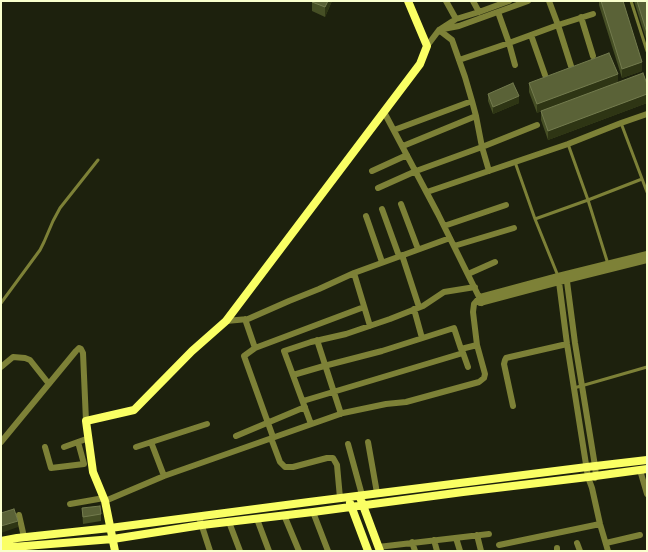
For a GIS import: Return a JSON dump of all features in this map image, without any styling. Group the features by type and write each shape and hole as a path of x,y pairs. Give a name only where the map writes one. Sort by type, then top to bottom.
{"main road":[{"path":"115,551 105,499 93,472 86,421 134,410 192,352 226,321 420,64 427,46 408,1"},
{"path":"1,549 110,528 344,497 647,460"},
{"path":"1,541 26,545 113,539 202,525 643,470"},
{"path":"361,495 363,505 379,549"},
{"path":"344,497 351,507 368,551"}],"street":[{"path":"446,1 456,19"},
{"path":"473,1 479,12"},
{"path":"427,46 439,30 456,19 479,12 506,1"},
{"path":"439,30 459,26 528,1"},
{"path":"549,1 571,66"},
{"path":"498,12 516,64"},
{"path":"459,60 593,14"},
{"path":"581,17 594,56"},
{"path":"439,30 452,40 472,101 489,171"},
{"path":"531,35 545,75"},
{"path":"394,130 472,101"},
{"path":"384,112 427,192 481,300"},
{"path":"427,192 568,144 647,114"},
{"path":"402,146 476,116"},
{"path":"378,188 416,171 537,125"},
{"path":"372,171 407,155"},
{"path":"401,204 418,249"},
{"path":"444,226 506,205"},
{"path":"382,210 401,256 417,308 422,338"},
{"path":"366,216 382,262"},
{"path":"454,246 514,228"},
{"path":"226,321 245,319 354,273 450,238"},
{"path":"609,267 647,254"},
{"path":"70,504 105,499 164,476 340,414 386,404 406,402 479,382 484,378 484,374 473,319 474,304 481,300 558,279 647,260"},
{"path":"468,274 495,262"},
{"path":"354,273 370,326"},
{"path":"567,277 582,386 590,466"},
{"path":"558,279 574,388 592,477 592,488 608,551"},
{"path":"311,424 284,351 317,340 346,334 370,326 423,306 444,292 475,287"},
{"path":"344,497 337,465 333,458 327,458 285,468 280,462 244,356 256,348 364,307"},
{"path":"245,319 256,348"},
{"path":"293,375 382,351 454,328 468,367"},
{"path":"317,340 340,414"},
{"path":"513,406 504,360 506,358 567,344"},
{"path":"236,436 268,423 304,404 333,392 477,345"},
{"path":"1,442 79,348 84,353 86,421"},
{"path":"1,367 13,357 25,358 30,360 49,384"},
{"path":"136,447 207,424"},
{"path":"64,447 89,438"},
{"path":"45,447 51,468 84,464 78,442"},
{"path":"151,442 164,476"},
{"path":"368,442 377,493"},
{"path":"348,444 361,495"},
{"path":"643,470 647,494"},
{"path":"313,512 328,551"},
{"path":"284,515 299,551"},
{"path":"19,516 26,545"},
{"path":"199,517 210,551"},
{"path":"257,518 270,551"},
{"path":"229,522 240,551"},
{"path":"499,545 600,524"},
{"path":"379,549 412,542 489,534"},
{"path":"477,535 481,551"},
{"path":"606,543 640,535"},
{"path":"456,538 460,551"},
{"path":"434,540 437,551"},
{"path":"412,542 415,551"},
{"path":"577,543 580,551"}],"lane":[{"path":"631,1 647,50"},
{"path":"621,123 647,192"},
{"path":"568,144 588,200 609,267"},
{"path":"1,303 40,250 60,208 98,160"},
{"path":"515,162 558,279"},
{"path":"535,219 642,179"},
{"path":"574,388 647,367"}],"building":[{"path":"312,1 328,1 325,7"},
{"path":"601,1 623,1 642,62 622,69"},
{"path":"637,1 647,1 647,33"},
{"path":"609,53 618,74 537,104 529,83"},
{"path":"643,73 647,84 647,94 548,131 541,111"},
{"path":"513,83 519,96 493,107 488,94"},
{"path":"100,506 101,514 83,517 82,508"},
{"path":"14,509 18,521 1,526 1,513"}]}
